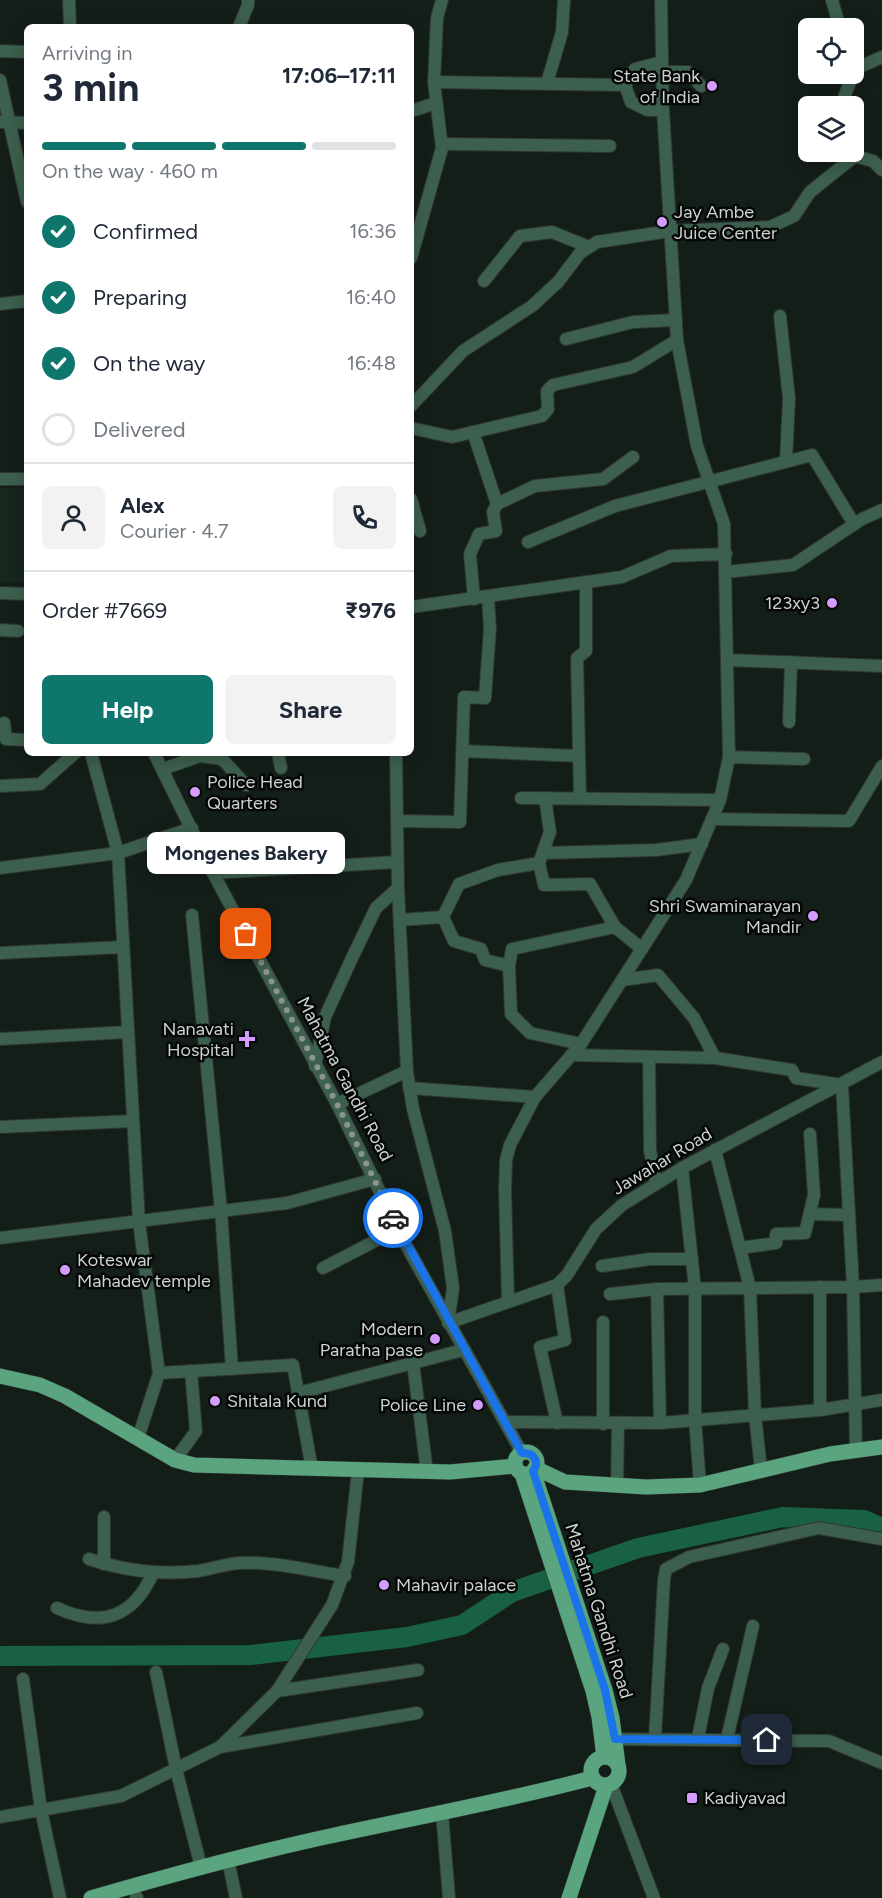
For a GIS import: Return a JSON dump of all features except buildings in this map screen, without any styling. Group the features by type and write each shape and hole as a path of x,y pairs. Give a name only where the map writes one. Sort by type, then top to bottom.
{"main road":[{"path":"0,1376 40,1385 65,1396 176,1460 194,1465 427,1472 525,1466 565,1482 617,1486 700,1485 855,1450 882,1447"},
{"name":"Mahatma Gandhi Road","path":"525,1466 599,1690 609,1739 618,1765"},
{"name":"Mahatma Gandhi Road","path":"604,1757 609,1739"},
{"path":"134,1897 229,1865 535,1793 602,1783 619,1776 618,1765 604,1757 594,1762 590,1773 602,1783"},
{"path":"569,1898 602,1783"},
{"path":"91,1898 201,1867 229,1865"}],"street":[{"path":"69,0 70,24"},
{"path":"240,24 249,5 248,0"},
{"path":"414,247 442,144 434,82 437,18 442,0"},
{"path":"547,84 562,32 564,0"},
{"path":"508,1300 506,1160 518,1126 535,1097 581,1044 686,880 720,800 729,757 724,524 697,446 677,340 663,110 660,0"},
{"path":"832,0 837,18"},
{"path":"0,51 24,52"},
{"path":"864,65 882,57"},
{"path":"625,85 635,69 662,67 688,72 701,86"},
{"path":"0,80 4,122 24,192"},
{"path":"434,82 625,85"},
{"path":"625,85 631,102 647,110 663,110"},
{"path":"414,110 436,103"},
{"path":"4,122 24,123"},
{"path":"442,144 610,146"},
{"path":"864,157 873,161 882,170"},
{"path":"414,403 463,351 532,306 558,282 580,253 607,240 670,231 770,227 794,216 810,192 844,162"},
{"path":"484,281 516,239 525,234 552,232 589,248"},
{"path":"0,304 24,301"},
{"path":"780,316 789,398 786,461"},
{"path":"566,339 633,322 676,320"},
{"path":"414,429 452,437 542,416 548,409 547,391 553,385 633,367 677,340"},
{"path":"473,432 497,504"},
{"path":"528,542 615,506 707,480 812,455 854,524"},
{"path":"474,599 470,554 479,534 496,531 493,513 497,504 535,486 603,479 633,457"},
{"path":"0,479 24,479"},
{"path":"414,510 420,531"},
{"path":"726,572 793,565 854,524 882,510"},
{"path":"414,607 622,577 671,556 726,554"},
{"path":"580,798 577,658 586,651 586,582"},
{"path":"0,593 24,594"},
{"path":"398,821 460,822 464,697 485,698 490,628 488,597"},
{"path":"0,630 18,631"},
{"path":"727,660 882,666"},
{"path":"789,722 791,662"},
{"path":"0,724 4,723 6,739 24,740"},
{"path":"463,751 579,756"},
{"path":"0,786 40,784 72,756"},
{"path":"92,756 118,853 139,1222 159,1374 138,1438"},
{"name":"Mahatma Gandhi Road","path":"155,756 213,873 337,1104 398,1229 448,1323 505,1422 525,1466"},
{"path":"163,769 200,756 222,759 246,785"},
{"path":"279,756 281,768"},
{"path":"396,756 397,862 407,1071 409,1088 445,1231 453,1288 448,1323 508,1300 545,1291 557,1285 565,1340 540,1347 557,1422"},
{"path":"729,757 804,759"},
{"path":"712,819 849,821 882,766"},
{"path":"520,798 720,800"},
{"path":"545,798 550,832 541,858 544,885 590,884 615,927 642,950"},
{"path":"0,868 118,853 192,828"},
{"path":"443,917 459,884 498,870 541,858 656,850 702,844"},
{"path":"213,873 397,862"},
{"path":"315,1066 325,1017 352,958 376,908 398,888"},
{"path":"192,915 221,1211 232,1369"},
{"path":"400,920 443,917"},
{"path":"443,917 454,941 481,949 485,960 509,966"},
{"path":"581,1044 530,1033 511,1014 509,966 512,949 615,927"},
{"path":"0,953 123,947"},
{"path":"622,980 658,975 694,1018 715,1058"},
{"path":"0,1039 128,1032"},
{"path":"571,1055 715,1058 792,1070 796,1078 842,1085 853,1287 855,1450"},
{"path":"649,1057 650,1150 656,1183"},
{"name":"Jawahar Road","path":"557,1285 567,1275 596,1229 608,1215 682,1168 882,1062"},
{"path":"337,1104 407,1071"},
{"path":"409,1088 535,1097"},
{"path":"0,1127 133,1121"},
{"path":"740,1248 777,1243 776,1234 805,1233 814,1195 810,1134"},
{"path":"715,1150 750,1288 755,1414 761,1470"},
{"path":"682,1168 695,1289 695,1419 700,1485"},
{"path":"0,1238 287,1203 375,1179"},
{"path":"810,1214 849,1215"},
{"path":"322,1268 398,1229"},
{"path":"602,1266 650,1259 692,1259"},
{"path":"610,1294 657,1289 882,1285"},
{"path":"820,1287 820,1410"},
{"path":"657,1289 660,1423"},
{"path":"603,1322 603,1424"},
{"path":"298,1393 463,1350"},
{"path":"413,1363 427,1472"},
{"path":"159,1374 293,1365 312,1469"},
{"path":"176,1460 196,1431 192,1371"},
{"path":"505,1422 660,1423 820,1410 882,1400"},
{"path":"617,1486 618,1424"},
{"path":"220,1747 277,1691 333,1605 348,1562 358,1471"},
{"path":"104,1517 104,1564"},
{"path":"655,1738 663,1579 666,1569 676,1562 701,1553 819,1528 882,1539"},
{"path":"89,1559 131,1571 153,1573 197,1571 231,1564 251,1563 345,1576"},
{"path":"57,1608 79,1616 115,1616 142,1595 153,1573"},
{"path":"727,1739 753,1626"},
{"path":"698,1738 708,1688 723,1649"},
{"path":"277,1691 418,1670"},
{"path":"156,1672 176,1769 201,1867"},
{"path":"22,1679 40,1810 60,1898"},
{"path":"0,1817 121,1796 220,1747 417,1713"},
{"path":"609,1739 698,1738 829,1741 882,1763"},
{"path":"602,1783 654,1898"},
{"path":"442,1816 448,1898"},
{"path":"229,1865 236,1898"}],"shaded area":[{"path":"0,488 24,488 24,583 0,582"}],"waterway":[{"path":"0,1656 251,1655 407,1637 462,1625 512,1592 638,1548 783,1517 864,1520 882,1528"}],"way so far":[{"path":"246,934 337,1104 393,1218"}],"place":[{"name":"State Bank of India","path":"712,86"},
{"name":"Jay Ambe Juice Center","path":"662,222"},
{"name":"123xy3","path":"832,603"},
{"name":"Police Head Quarters","path":"195,792"},
{"name":"Shri Swaminarayan Mandir","path":"813,916"},
{"name":"Mongenes Bakery","path":"246,934"},
{"name":"Nanavati Hospital","path":"247,1039"},
{"name":"Koteswar Mahadev temple","path":"65,1270"},
{"name":"Modern Paratha pase","path":"435,1339"},
{"name":"Shitala Kund","path":"215,1401"},
{"name":"Police Line","path":"478,1405"},
{"name":"Mahavir palace","path":"384,1585"},
{"name":"Kadiyavad","path":"692,1798"}],"route":[{"path":"393,1218 454,1333 522,1453 533,1455 535,1458 536,1465 533,1471 605,1690 615,1739 767,1740"}]}
